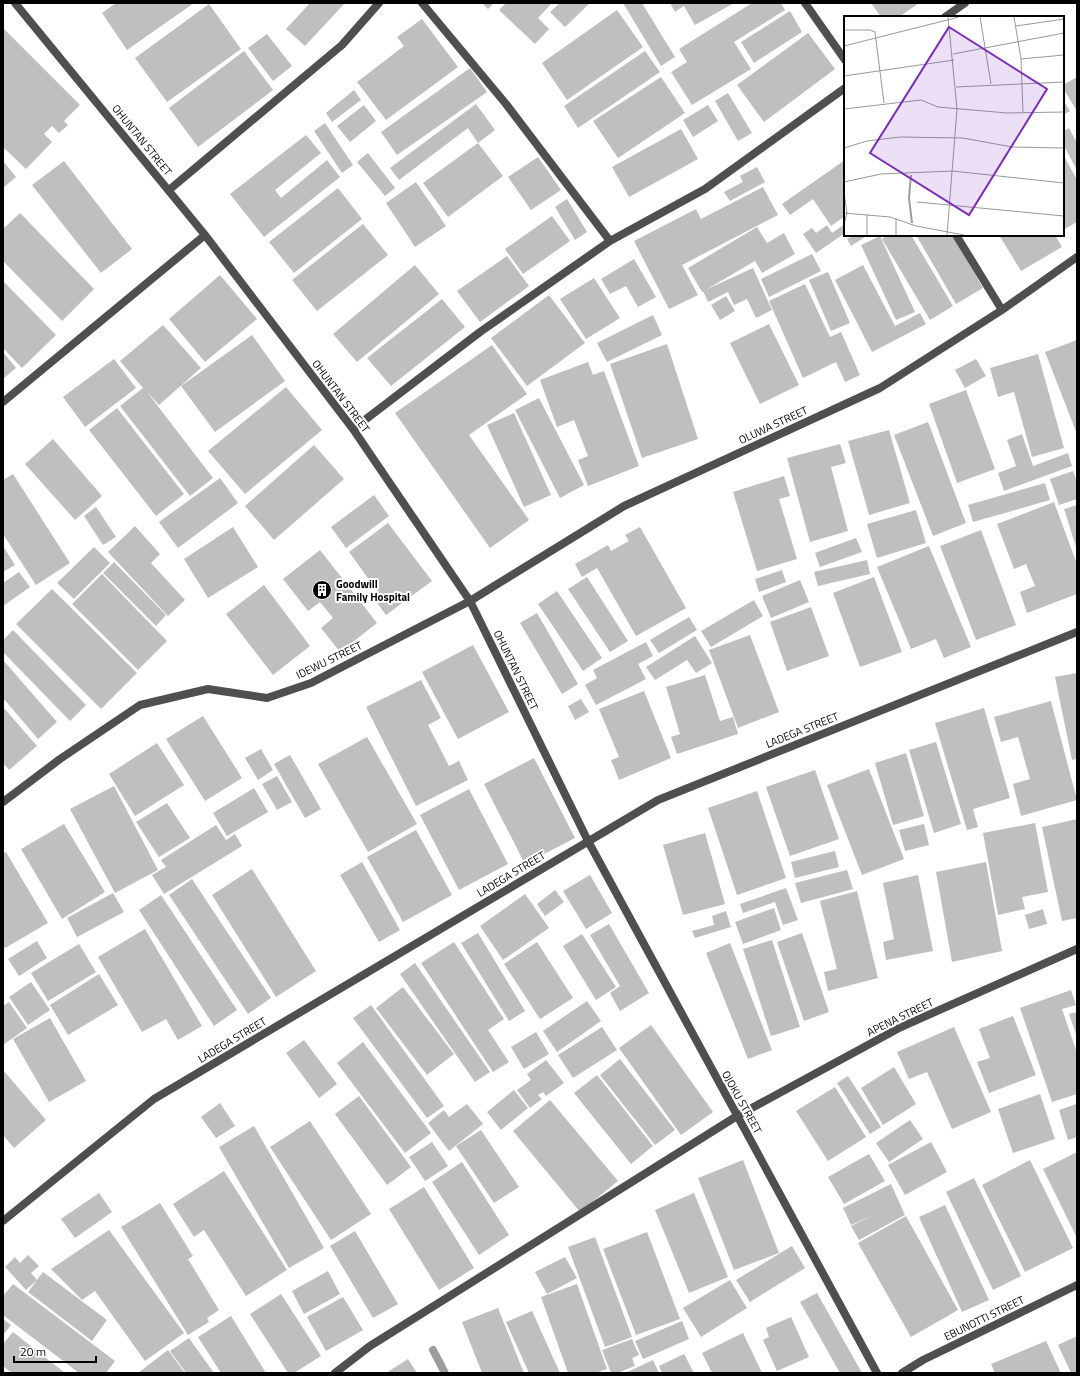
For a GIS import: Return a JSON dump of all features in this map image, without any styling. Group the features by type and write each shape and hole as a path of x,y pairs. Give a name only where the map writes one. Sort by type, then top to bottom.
{"street":[{"name":"OHUNTAN STREET","path":"15,3 205,235 353,429 470,601 588,841"},
{"path":"169,190 342,45 379,3"},
{"path":"422,3 506,104 610,241"},
{"path":"805,3 844,59"},
{"path":"946,16 965,3"},
{"path":"353,429 480,332 610,241 705,189 844,89"},
{"path":"3,402 205,235"},
{"path":"957,236 1002,310"},
{"name":"OLUWA STREET","path":"470,601 624,506 880,388 1002,310 1077,257"},
{"name":"IDEWU STREET","path":"3,802 60,758 140,705 208,689 267,698 311,683 470,601"},
{"name":"LADEGA STREET","path":"3,1222 154,1099 658,800 1077,632"},
{"name":"OJOKU STREET","path":"588,841 877,1373"},
{"name":"APENA STREET","path":"335,1373 370,1346 737,1116 901,1027 1077,949"},
{"name":"EBUNOTTI STREET","path":"902,1373 923,1360 1077,1285"}],"building":[{"path":"116,3 194,3 127,50 102,13"},
{"path":"310,3 345,3 305,46 286,29"},
{"path":"482,3 494,3 488,9"},
{"path":"506,3 552,3 538,18 549,29 535,44 499,10"},
{"path":"560,3 590,3 565,27 550,12"},
{"path":"623,3 642,3 675,57 661,66"},
{"path":"670,3 734,3 695,25 684,6 675,12"},
{"path":"752,3 781,3 785,10 734,42 751,69 692,105 671,72 687,62 679,49"},
{"path":"871,3 919,3 900,16 880,16"},
{"path":"209,4 241,49 167,102 135,58"},
{"path":"617,10 643,47 567,100 542,63"},
{"path":"790,11 802,32 754,63 741,42"},
{"path":"422,19 458,67 386,120 357,82 404,46 397,37"},
{"path":"3,28 80,105 64,121 68,125 59,133 52,126 44,134 52,142 26,169 3,147"},
{"path":"808,33 835,69 764,122 737,85"},
{"path":"267,34 292,66 273,81 248,48"},
{"path":"244,51 273,90 198,147 169,108"},
{"path":"645,51 660,72 578,128 564,106"},
{"path":"470,68 487,92 397,155 381,132"},
{"path":"661,77 685,113 618,158 593,121"},
{"path":"1077,77 1077,111 1064,90 1064,84"},
{"path":"354,90 361,100 332,122 326,113"},
{"path":"728,93 752,133 738,141 715,101"},
{"path":"1064,102 1070,111 1064,114"},
{"path":"476,104 495,130 478,143 468,128 399,180 390,168"},
{"path":"364,105 376,121 350,142 337,126"},
{"path":"708,105 718,121 693,137 683,120"},
{"path":"325,123 353,165 342,173 314,131"},
{"path":"1069,128 1077,143 1077,170 1064,146 1064,130"},
{"path":"681,129 698,159 629,197 612,167"},
{"path":"306,135 321,153 275,190 281,198 327,160 340,177 264,237 230,194"},
{"path":"478,143 503,176 448,217 423,183"},
{"path":"368,153 395,188 385,196 357,162"},
{"path":"1064,156 1077,180 1077,222 1064,229"},
{"path":"538,157 561,190 531,210 508,177"},
{"path":"3,161 16,177 3,188"},
{"path":"64,161 132,249 101,273 32,185"},
{"path":"844,161 844,217 831,226 813,199 790,215 782,204"},
{"path":"757,167 765,182 730,201 724,192 743,182 740,176"},
{"path":"416,182 446,226 415,247 386,203"},
{"path":"763,187 778,215 682,265 698,295 669,309 634,241 696,209 701,219"},
{"path":"338,188 362,219 294,273 269,242"},
{"path":"567,199 587,232 575,240 555,207"},
{"path":"20,213 94,289 62,321 3,261 3,229"},
{"path":"552,216 570,241 523,274 505,249"},
{"path":"363,224 388,255 317,311 292,280"},
{"path":"827,225 832,233 844,225 844,234 816,253 803,234 812,228 816,233"},
{"path":"757,227 767,243 784,233 795,254 762,273 755,261 702,292 688,268"},
{"path":"852,236 866,236 851,246 847,239"},
{"path":"880,236 915,312 896,320 861,245"},
{"path":"886,236 912,236 953,306 930,320 882,239"},
{"path":"917,236 953,236 983,288 956,304"},
{"path":"1000,236 1056,236 1062,247 1021,271"},
{"path":"812,254 821,271 769,297 761,279"},
{"path":"507,256 529,286 480,322 457,291"},
{"path":"634,259 656,297 638,307 626,286 610,294 601,279"},
{"path":"415,265 439,294 357,362 333,334"},
{"path":"863,265 895,326 920,313 926,324 872,352 835,280"},
{"path":"753,268 772,310 756,318 747,299 734,305 728,292 708,302 703,291"},
{"path":"828,272 850,323 831,331 809,280"},
{"path":"220,275 257,319 205,362 169,319"},
{"path":"594,278 620,318 586,339 560,299"},
{"path":"3,281 56,335 22,368 3,348"},
{"path":"805,284 830,337 841,332 860,375 845,382 836,362 803,378 769,301"},
{"path":"549,295 585,343 527,386 491,338"},
{"path":"726,296 735,311 720,320 711,305"},
{"path":"442,299 465,327 391,386 367,358"},
{"path":"653,315 662,335 607,362 597,343"},
{"path":"769,324 799,385 760,404 730,343"},
{"path":"163,325 201,368 159,405 147,392 213,478 190,496 120,406 143,388 120,361"},
{"path":"252,335 285,381 215,432 181,386"},
{"path":"1077,340 1077,434 1045,352"},
{"path":"667,344 698,439 642,458 610,364"},
{"path":"492,345 527,394 469,435 529,520 490,548 395,413"},
{"path":"3,352 16,368 3,379"},
{"path":"1038,354 1064,448 1032,457 1014,392 998,397 990,368"},
{"path":"114,359 136,388 85,427 63,397"},
{"path":"976,359 986,376 965,388 955,370"},
{"path":"588,362 593,375 604,371 639,466 588,486 578,460 588,456 574,420 557,427 540,380"},
{"path":"286,387 322,430 245,494 208,451"},
{"path":"966,390 995,469 957,483 929,404"},
{"path":"539,398 584,485 560,498 515,410"},
{"path":"117,408 184,494 156,516 89,430"},
{"path":"514,413 551,495 524,507 487,425"},
{"path":"928,422 966,523 933,536 894,435"},
{"path":"889,430 910,503 869,515 848,441"},
{"path":"1022,434 1033,466 1068,453 1072,466 1004,491 998,473 1016,466 1007,440"},
{"path":"53,439 102,496 75,520 25,464"},
{"path":"840,444 846,463 831,467 848,531 810,542 787,458"},
{"path":"314,445 344,479 274,540 245,506"},
{"path":"1073,471 1077,482 1077,499 1059,505 1050,479"},
{"path":"13,474 70,563 36,585 3,534 3,480"},
{"path":"784,476 790,496 779,499 797,559 757,571 733,492"},
{"path":"220,478 238,503 178,548 159,522"},
{"path":"1045,483 1050,500 973,522 968,505"},
{"path":"374,495 389,516 346,548 331,527"},
{"path":"1054,502 1077,564 1077,594 1027,613 1020,592 1035,586 1026,564 1014,569 997,524"},
{"path":"1077,505 1077,550 1064,509"},
{"path":"96,507 116,537 103,545 84,516"},
{"path":"916,510 926,543 877,558 867,524"},
{"path":"388,523 432,581 386,615 372,596 378,592 349,552"},
{"path":"135,526 160,554 151,563 185,600 168,616 108,552"},
{"path":"233,527 258,567 208,598 184,559"},
{"path":"640,527 686,608 636,636 597,568 582,577 575,564 608,545 611,551 629,541 625,535"},
{"path":"981,530 1016,625 976,640 940,546"},
{"path":"856,538 862,552 820,567 815,553"},
{"path":"3,546 15,565 3,572"},
{"path":"929,546 971,647 944,658 936,639 911,649 877,567"},
{"path":"94,547 110,563 74,599 57,583"},
{"name":"Goodwill Family Hospital","path":"320,550 377,623 340,652 321,628 333,618 320,602 308,611 283,579"},
{"path":"867,560 870,574 818,586 814,572"},
{"path":"114,562 166,615 156,626 103,573"},
{"path":"782,570 786,582 759,592 755,579"},
{"path":"19,572 30,587 3,606 3,583"},
{"path":"102,574 167,641 138,670 72,604"},
{"path":"587,577 628,641 610,652 568,589"},
{"path":"874,577 902,652 860,667 833,593"},
{"path":"800,580 809,602 771,618 762,596"},
{"path":"264,585 310,646 273,675 226,614"},
{"path":"52,589 137,673 101,709 16,624"},
{"path":"557,591 602,658 583,671 538,604"},
{"path":"754,600 763,616 711,647 701,631"},
{"path":"811,607 829,656 787,671 770,622"},
{"path":"537,613 578,684 562,694 520,623"},
{"path":"689,617 697,630 659,653 650,640"},
{"path":"13,630 86,705 70,721 3,652 3,640"},
{"path":"750,635 779,712 738,728 709,650"},
{"path":"695,636 712,663 696,673 687,660 655,680 646,667"},
{"path":"646,642 653,656 638,664 646,679 596,705 585,685 597,678 593,670"},
{"path":"473,645 509,712 458,739 422,672"},
{"path":"3,660 57,722 38,739 3,698"},
{"path":"1077,673 1077,759 1072,760 1055,677"},
{"path":"705,675 720,721 733,717 738,734 677,754 671,737 680,734 666,687"},
{"path":"421,680 441,718 428,725 449,766 459,761 468,780 416,806 366,707"},
{"path":"644,691 671,758 619,780 611,760 619,757 599,709"},
{"path":"581,699 589,712 575,720 568,706"},
{"path":"1051,701 1077,800 1021,816 1013,784 1030,779 1018,737 1001,742 994,717"},
{"path":"3,707 37,746 9,770 3,763"},
{"path":"984,708 1010,798 973,809 978,827 967,830 935,723"},
{"path":"203,716 242,778 205,801 166,739"},
{"path":"367,737 417,824 368,852 318,764"},
{"path":"936,742 961,824 934,833 909,750"},
{"path":"157,743 184,785 135,816 109,774"},
{"path":"261,749 273,770 258,780 245,758"},
{"path":"906,753 924,816 893,825 875,763"},
{"path":"290,755 321,809 305,818 274,764"},
{"path":"534,758 575,838 525,864 484,784"},
{"path":"869,769 904,859 862,875 827,785"},
{"path":"815,770 839,839 790,856 766,787"},
{"path":"277,776 292,802 277,810 262,784"},
{"path":"114,786 158,870 115,893 70,809"},
{"path":"254,788 268,812 227,836 213,813"},
{"path":"469,789 508,864 459,890 420,815"},
{"path":"757,791 786,878 737,895 708,808"},
{"path":"167,803 190,838 159,857 136,822"},
{"path":"1077,819 1077,918 1062,921 1042,827"},
{"path":"1035,823 1048,892 1022,897 1025,909 998,915 983,833"},
{"path":"64,824 105,892 62,919 21,849"},
{"path":"924,824 929,845 905,851 899,830"},
{"path":"216,825 226,840 235,834 242,846 164,894 152,875 166,867 161,860"},
{"path":"416,830 452,895 403,922 367,857"},
{"path":"705,833 725,904 683,915 663,845"},
{"path":"835,851 839,867 795,878 791,862"},
{"path":"6,852 48,923 5,948 3,944 3,854"},
{"path":"362,862 400,930 379,942 340,875"},
{"path":"986,862 1002,951 952,962 936,872"},
{"path":"252,869 316,971 276,997 212,895"},
{"path":"847,870 853,889 801,903 795,883"},
{"path":"590,875 612,913 586,929 563,891"},
{"path":"918,875 933,951 886,960 883,942 894,939 883,883"},
{"path":"192,879 271,998 248,1014 169,895"},
{"path":"786,888 798,920 783,925 775,902 743,913 740,904"},
{"path":"555,890 564,902 545,916 537,904"},
{"path":"857,891 878,978 828,991 824,972 837,969 820,901"},
{"path":"113,893 124,912 77,937 67,918"},
{"path":"525,894 549,928 503,960 480,926"},
{"path":"161,895 237,1010 214,1026 139,910"},
{"path":"774,908 781,930 743,944 735,922"},
{"path":"1043,909 1047,924 1029,929 1025,915"},
{"path":"726,911 731,927 695,938 692,931 714,925 712,916"},
{"path":"609,924 649,993 620,1011 610,993 620,986 590,935"},
{"path":"145,929 202,1026 178,1040 166,1019 142,1032 98,957"},
{"path":"478,933 525,1011 509,1021 461,943"},
{"path":"802,933 829,1012 804,1021 777,942"},
{"path":"582,934 616,987 596,1000 563,946"},
{"path":"772,940 800,1027 771,1036 743,949"},
{"path":"37,941 47,958 19,976 8,959"},
{"path":"454,942 504,1019 488,1030 509,1062 493,1072 421,963"},
{"path":"537,942 573,998 540,1019 504,964"},
{"path":"730,943 772,1050 748,1059 706,953"},
{"path":"79,944 96,972 48,1001 31,973"},
{"path":"415,963 490,1072 475,1082 400,974"},
{"path":"99,974 118,1005 68,1035 50,1005"},
{"path":"31,982 50,1010 28,1025 9,997"},
{"path":"403,987 454,1054 427,1075 376,1008"},
{"path":"1071,990 1076,1005 1062,1009 1077,1053 1077,1094 1052,1102 1020,1008"},
{"path":"587,1001 601,1021 557,1052 543,1031"},
{"path":"9,1002 27,1028 3,1045 3,1006"},
{"path":"371,1005 444,1106 427,1118 353,1018"},
{"path":"1077,1012 1077,1037 1069,1014"},
{"path":"1013,1016 1036,1075 989,1093 977,1062 990,1058 979,1029"},
{"path":"50,1018 86,1081 49,1102 13,1039"},
{"path":"651,1025 713,1112 681,1135 619,1048"},
{"path":"602,1027 617,1050 573,1078 558,1055"},
{"path":"954,1027 991,1112 952,1129 927,1072 909,1079 897,1052"},
{"path":"536,1032 549,1054 524,1069 511,1047"},
{"path":"304,1040 337,1084 319,1098 286,1053"},
{"path":"363,1042 431,1133 405,1153 337,1063"},
{"path":"620,1059 675,1130 655,1145 600,1075"},
{"path":"546,1060 564,1083 546,1096 543,1092 538,1095 542,1099 530,1108 517,1090 531,1080 527,1074"},
{"path":"894,1067 916,1104 883,1125 861,1088"},
{"path":"3,1070 46,1120 14,1148 3,1135"},
{"path":"597,1075 653,1146 631,1164 574,1093"},
{"path":"848,1076 881,1127 870,1134 837,1083"},
{"path":"835,1087 866,1137 828,1161 796,1111"},
{"path":"514,1090 528,1108 501,1130 487,1112"},
{"path":"1040,1094 1055,1139 1013,1153 998,1109"},
{"path":"359,1096 411,1167 387,1185 335,1114"},
{"path":"550,1100 618,1181 580,1212 513,1131"},
{"path":"220,1103 235,1126 216,1138 201,1117"},
{"path":"467,1104 483,1124 449,1151 428,1123 444,1110 449,1117"},
{"path":"1076,1104 1077,1137 1068,1140 1059,1110"},
{"path":"910,1120 923,1139 889,1162 876,1143"},
{"path":"310,1121 371,1214 331,1240 270,1147"},
{"path":"254,1126 324,1248 289,1268 219,1147"},
{"path":"481,1130 519,1187 494,1203 456,1146"},
{"path":"432,1142 448,1166 425,1181 409,1157"},
{"path":"931,1142 947,1172 905,1195 888,1165"},
{"path":"1077,1152 1077,1238 1043,1169"},
{"path":"869,1154 885,1181 844,1204 828,1177"},
{"path":"743,1160 779,1253 734,1270 698,1178"},
{"path":"1030,1160 1073,1248 1025,1272 982,1185"},
{"path":"462,1162 509,1235 479,1255 432,1182"},
{"path":"224,1171 287,1270 246,1296 204,1230 194,1237 173,1204"},
{"path":"974,1178 1021,1276 993,1290 946,1192"},
{"path":"891,1184 905,1215 859,1240 851,1226 873,1215 851,1225 843,1208"},
{"path":"424,1187 474,1268 439,1290 389,1209"},
{"path":"99,1193 112,1212 75,1238 61,1219"},
{"path":"694,1193 728,1277 689,1293 655,1210"},
{"path":"160,1203 193,1256 188,1259 219,1310 207,1318 209,1322 188,1335 121,1227"},
{"path":"945,1205 989,1300 962,1312 919,1217"},
{"path":"906,1216 958,1310 911,1337 858,1243"},
{"path":"109,1230 184,1333 145,1361 95,1291 82,1300 51,1269"},
{"path":"355,1231 398,1304 373,1318 330,1246"},
{"path":"647,1232 680,1319 636,1335 603,1249"},
{"path":"595,1237 632,1337 605,1347 568,1247"},
{"path":"792,1246 805,1268 750,1302 736,1280"},
{"path":"28,1255 39,1266 31,1273 37,1280 26,1290 5,1267 15,1257 20,1263"},
{"path":"565,1257 577,1278 547,1294 535,1272"},
{"path":"328,1271 340,1294 304,1314 292,1291"},
{"path":"43,1272 107,1320 92,1341 28,1292"},
{"path":"730,1280 747,1308 701,1337 683,1308"},
{"path":"13,1284 115,1361 106,1373 79,1373 3,1315 3,1296"},
{"path":"577,1284 607,1369 595,1373 568,1373 541,1297"},
{"path":"817,1293 862,1373 840,1373 800,1302"},
{"path":"281,1294 321,1356 294,1373 288,1373 250,1314"},
{"path":"343,1297 363,1330 326,1351 307,1317"},
{"path":"498,1308 524,1373 482,1373 462,1322"},
{"path":"532,1311 560,1373 529,1373 506,1322"},
{"path":"231,1316 266,1373 221,1373 198,1337"},
{"path":"791,1317 809,1357 777,1371 763,1340 769,1337 766,1328"},
{"path":"3,1319 11,1325 3,1335"},
{"path":"682,1321 689,1339 643,1359 635,1341"},
{"path":"13,1332 65,1373 12,1373 3,1366 3,1344"},
{"path":"743,1333 762,1373 712,1373 702,1353"},
{"path":"1077,1336 1077,1373 1071,1373 1058,1345"},
{"path":"189,1338 214,1373 186,1373 170,1351"},
{"path":"632,1339 639,1355 632,1358 635,1366 617,1373 611,1373 602,1350"},
{"path":"1046,1341 1061,1373 995,1373 991,1364"},
{"path":"168,1350 185,1373 138,1373"},
{"path":"684,1354 694,1373 662,1373 659,1366"},
{"path":"408,1359 417,1373 386,1373"},
{"path":"653,1360 659,1373 625,1373"}],"waterway":[{"path":"433,1350 445,1373"}],"place":[{"name":"Goodwill Family Hospital","path":"322,590"}]}
